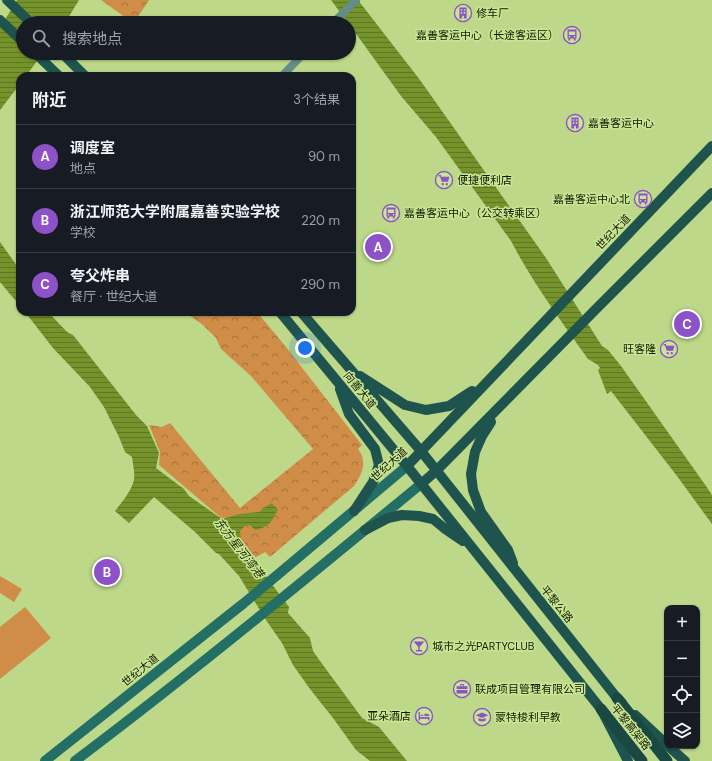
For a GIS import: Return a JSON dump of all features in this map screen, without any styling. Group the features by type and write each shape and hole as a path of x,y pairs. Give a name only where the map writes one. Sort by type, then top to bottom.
{"highway":[{"name":"平黎高架路","path":"617,698 666,761"},
{"name":"平黎高架路","path":"601,709 642,761"}],"main road":[{"path":"7,0 24,16"},
{"path":"0,20 16,35"},
{"path":"43,60 56,72"},
{"path":"70,60 81,72"},
{"name":"世纪大道","path":"45,761 244,603 407,466 712,146"},
{"path":"75,761 254,622 436,471 712,193"},
{"name":"向善大道","path":"283,316 421,484"},
{"name":"向善大道","path":"304,316 421,451 436,471"},
{"path":"352,371 405,405 426,410 449,406 486,382"},
{"path":"336,380 349,414 375,449 379,465 373,482 354,511"},
{"path":"505,401 482,436 475,452 471,474 473,490 481,512 508,550 518,574"},
{"name":"平黎公路","path":"436,471 617,698 664,741"},
{"path":"421,484 601,709 628,761"},
{"path":"366,530 388,518 402,514 419,516 433,519 470,546"},
{"name":"平黎公路","path":"672,749 685,761"}],"street":[{"path":"340,16 356,0"},
{"path":"286,72 297,60"}],"green space":[{"path":"101,0 149,0 139,16 123,16"},
{"path":"191,316 260,316 362,445 358,449 363,459 363,468 354,486 270,557 265,552 251,560 220,517 159,465 160,452 149,425 162,427 170,423 240,508 313,449 251,376 221,349 216,338 203,325"},
{"path":"0,576 22,589 14,602 0,593"},
{"path":"25,607 51,638 0,679 0,627"}],"shaded area":[{"path":"17,0 79,0 69,16 16,16 16,60 38,60 29,72 16,72 16,89 0,110 0,28"},
{"path":"331,0 358,0 420,80 546,258 602,346 608,350 621,366 712,495 712,524 611,391 607,394 598,370 600,368 598,365 588,359 538,287 511,241 436,137 401,96 356,34 356,16 343,16"},
{"path":"0,242 16,264 16,301 0,282"},
{"path":"28,316 52,316 67,332 73,335 136,415 147,426 159,453 156,468 184,489 189,496 222,519 239,514 259,512 271,503 278,509 272,521 264,527 255,530 250,525 245,526 240,531 241,537 235,540 240,553 250,555 289,607 288,613 310,638 313,651 362,718 379,727 407,761 370,761 356,750 293,665 282,643 239,576 219,554 216,553 195,532 154,497 129,523 115,511 129,493 133,484 134,471 132,457 125,452 104,407 90,387 53,348"}],"place":[{"name":"修车厂","path":"463,13"},
{"name":"嘉善客运中心（长途客运区）","path":"572,35"},
{"name":"嘉善客运中心","path":"575,123"},
{"name":"便捷便利店","path":"444,180"},
{"name":"嘉善客运中心北","path":"643,199"},
{"name":"嘉善客运中心（公交转乘区）","path":"391,213"},
{"name":"调度室","path":"378,247"},
{"name":"夸父炸串","path":"687,324"},
{"name":"旺客隆","path":"669,349"},
{"name":"浙江师范大学附属嘉善实验学校","path":"107,572"},
{"name":"城市之光PARTYCLUB","path":"419,646"},
{"name":"联成项目管理有限公司","path":"462,689"},
{"name":"亚朵酒店","path":"424,716"},
{"name":"蒙特梭利早教","path":"482,717"}],"water label":[{"name":"东方星河湾港","path":"239,548"}]}
